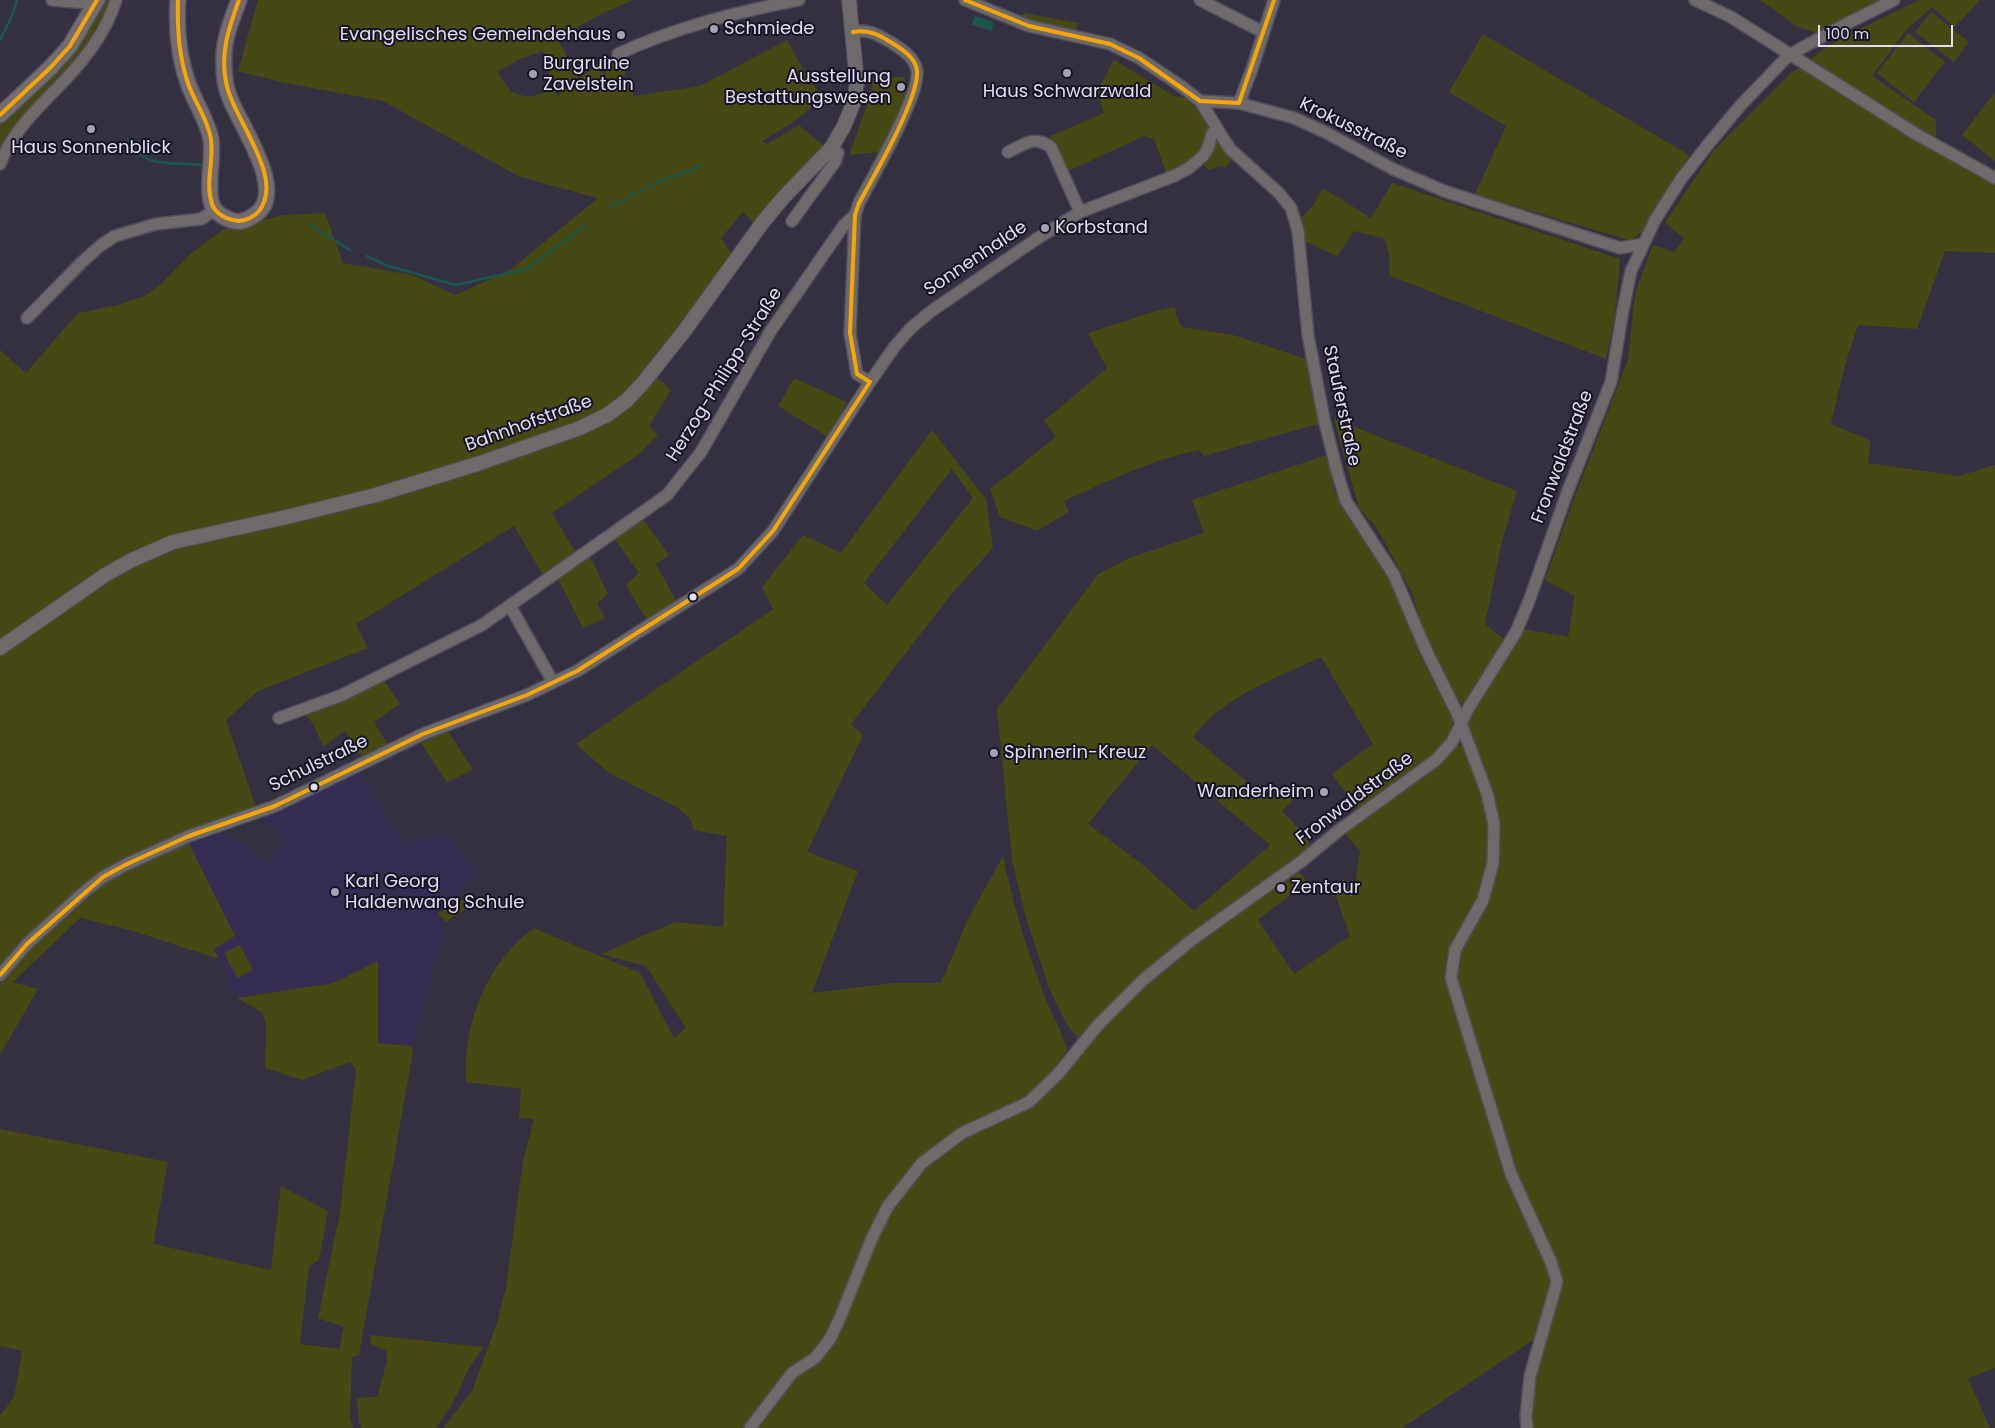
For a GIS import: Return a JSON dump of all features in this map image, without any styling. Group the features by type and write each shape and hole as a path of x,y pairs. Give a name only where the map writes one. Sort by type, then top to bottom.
{"main road":[{"path":"178,0 177,16 182,61 190,87 204,116 213,152 209,184 211,200 215,210 230,220 242,221 251,218 260,211 267,197 265,177 229,96 224,66 227,37 239,0"},
{"path":"0,115 70,46 96,3"}],"street":[{"path":"52,0 96,3"},
{"path":"0,164 18,133 32,114 84,58 99,35 116,0"},
{"path":"618,54 716,18 799,0"},
{"name":"Bahnhofstraße","path":"0,648 105,575 132,560 173,542 376,495 477,464 571,432 607,415 626,401 643,383 685,330 782,198 832,146 844,126 853,104 857,83 849,0"},
{"path":"965,0 1029,26 1110,44 1139,58 1200,101"},
{"path":"1200,0 1263,32"},
{"path":"1239,103 1274,0"},
{"path":"1695,0 1730,17 1916,134 1995,178"},
{"name":"Fronwaldstraße","path":"750,1428 792,1374 815,1358 830,1339 872,1238 888,1206 922,1163 962,1133 1018,1109 1029,1102 1058,1074 1098,1026 1143,980 1193,939 1302,861 1338,831 1436,760 1452,742 1519,624 1529,601 1567,493 1611,382 1631,271 1643,244 1681,179 1740,106 1789,54 1894,0"},
{"path":"853,32 862,30 880,36 901,48 914,61 917,77 900,125 859,203 855,215 850,333 857,374 870,382"},
{"name":"Krokusstraße","path":"1200,101 1239,103 1294,118 1393,169 1444,191 1620,248 1643,244"},
{"name":"Stauferstraße","path":"1200,101 1230,149 1279,193 1291,208 1298,231 1308,335 1324,419 1346,501 1394,575 1425,648 1461,724 1487,793 1494,824 1493,863 1483,900 1455,950 1451,978 1511,1174 1551,1262 1557,1282 1530,1376 1526,1416 1527,1428"},
{"name":"Sonnenhalde","path":"870,382 895,346 911,328 930,312 1035,240 1080,212 1174,176 1189,168 1203,156 1216,128"},
{"path":"1008,152 1033,140 1042,141 1050,147 1080,212"},
{"path":"792,221 835,162 838,153 832,146"},
{"path":"27,318 82,262 114,236 156,224 201,220 215,210"},
{"name":"Herzog-Philipp-Straße","path":"279,718 342,695 482,625 666,495 701,452 770,332 844,225 855,215"},
{"path":"1620,248 1626,257 1631,271"},
{"name":"Schulstraße","path":"0,975 27,944 103,877 127,864 198,833 275,806 423,734 527,695 578,671 738,569 773,531 870,382"},
{"path":"510,606 553,682"}],"shaded area":[{"path":"103,0 113,0 96,35 3,149 0,149 0,123"},
{"path":"258,0 633,0 603,13 557,38 579,78 599,64 607,86 628,79 634,96 700,86 787,40 811,83 824,96 796,120 762,141 767,144 799,125 825,147 755,224 743,212 721,238 732,255 646,368 671,390 649,426 658,435 638,455 552,513 576,553 543,575 514,526 356,624 368,648 258,691 226,720 257,810 135,856 0,969 0,350 26,373 78,313 118,305 145,296 162,283 190,254 224,229 284,215 325,213 343,263 412,275 455,295 510,270 598,198 520,177 383,101 280,82 238,71","holes":["543,51 555,89 559,88 560,95 557,96 555,90 528,97 511,92 498,72 517,60"]},
{"path":"1760,0 1881,0 1818,33 1798,27"},
{"path":"1920,0 1980,0 1955,27 1932,7 1907,29 1872,76 1936,120 1936,153 1995,185 1995,253 1945,251 1917,329 1858,325 1845,365 1831,424 1871,441 1868,463 1959,476 1995,465 1995,1368 1968,1378 1990,1428 1531,1428 1535,1373 1561,1294 1557,1260 1516,1171 1494,1102 1470,1045 1553,1279 1539,1336 1402,1428 443,1428 472,1391 497,1323 506,1288 523,1161 534,1119 519,1118 521,1089 466,1082 468,1039 473,1017 491,976 517,942 534,928 640,973 674,1038 686,1028 646,966 601,954 675,922 723,927 727,836 694,830 690,818 678,808 609,773 576,744 773,609 762,587 803,535 841,553 932,430 986,499 993,548 953,592 851,724 863,735 807,852 858,871 812,993 894,983 941,983 968,919 1003,856 1011,893 1027,947 1067,1050 1048,1077 1063,1077 1082,1050 1108,1021 1131,998 1182,954 1291,876 1300,872 1307,882 1258,920 1294,974 1350,936 1332,886 1356,881 1360,851 1343,831 1415,781 1442,759 1454,746 1464,745 1498,825 1467,734 1468,723 1494,674 1523,629 1568,637 1575,596 1545,580 1572,504 1628,360 1635,293 1653,245 1674,252 1684,239 1665,222 1715,149 1791,73 1847,35","holes":["952,469 973,498 887,605 864,583"]},
{"path":"1931,12 1969,42 1954,62 1915,32"},
{"path":"1024,13 1079,23 1074,32 1022,18"},
{"path":"975,16 994,22 991,31 972,25"},
{"path":"1908,33 1945,62 1914,102 1877,73"},
{"path":"1483,34 1689,155 1646,228 1631,241 1475,194 1506,126 1449,92"},
{"path":"622,57 626,75 608,82 601,64"},
{"path":"1114,60 1174,96 1186,98 1196,108 1211,129 1208,143 1193,163 1167,175 1154,139 1144,136 1066,172 1050,136 1104,113 1097,91"},
{"path":"873,77 904,77 908,91 897,120 879,152 849,155 868,102 869,91 872,91"},
{"path":"1995,92 1995,161 1962,135"},
{"path":"1219,140 1232,158 1226,167 1220,166 1208,170 1201,161 1212,141"},
{"path":"1392,183 1620,259 1615,315 1606,359 1390,276 1389,253 1384,238 1354,231 1337,256 1306,242 1300,219 1312,207 1323,188 1371,218"},
{"path":"1175,307 1176,316 1182,327 1233,335 1306,359 1321,423 1204,456 1200,450 1148,465 1064,501 1069,512 1037,531 1000,517 990,489 1056,437 1044,421 1107,368 1088,333 1159,310"},
{"path":"794,378 847,402 828,437 778,406"},
{"path":"1334,419 1517,491 1502,542 1485,624 1505,640 1465,702 1460,704 1424,634 1413,595 1377,528 1359,508"},
{"path":"1327,455 1334,490 1349,519 1387,571 1453,722 1446,741 1410,776 1360,812 1332,774 1373,744 1321,657 1269,681 1219,710 1193,737 1263,795 1297,796 1282,811 1307,837 1310,848 1139,976 1078,1038 1067,1025 1049,988 1026,918 1012,860 997,709 1098,574 1129,558 1204,533 1192,500","holes":["1152,745 1270,845 1194,911 1143,865 1088,824"]},
{"path":"643,519 669,555 656,564 677,602 648,622 626,585 639,573 615,539"},
{"path":"590,556 608,594 597,603 605,618 583,628 558,579"},
{"path":"384,681 400,704 374,722 388,745 362,758 345,731 323,747 314,725 305,714 355,696"},
{"path":"448,731 473,770 447,782 421,743"},
{"name":"Karl Georg Haldenwang Schule","path":"358,773 401,842 446,836 478,873 436,911 445,922 411,1046 378,1044 377,961 333,983 237,998 214,949 234,936 188,841 218,830 270,864 285,838 257,817 287,806"},
{"path":"188,841 235,936 214,949 219,959 133,931 80,918 13,982 38,989 0,1055 0,984 24,955 105,883"},
{"path":"468,897 497,897 503,904 497,908 468,908 445,922 438,913"},
{"path":"240,945 253,970 237,978 224,953"},
{"path":"378,961 378,1043 411,1046 413,1052 359,1355 352,1357 350,1419 353,1428 0,1428 0,1416 14,1397 22,1351 0,1346 0,1129 168,1162 153,1244 271,1270 281,1186 328,1211 319,1260 309,1266 300,1344 339,1349 344,1327 318,1318 340,1212 356,1069 350,1062 302,1080 265,1068 266,1026 263,1013 237,998 333,983"},
{"path":"370,1335 483,1347 468,1370 453,1403 436,1428 362,1428 359,1422 357,1398 377,1397 387,1361 386,1351 371,1344"}],"waterway":[{"path":"0,40 12,16 17,0"},
{"path":"128,139 135,149 143,156 152,160 162,163 206,166"},
{"path":"609,207 658,182 701,166"},
{"path":"310,225 350,250"},
{"path":"367,256 388,266 456,285 526,269 585,226"}],"transit line":[{"path":"0,115 51,67 70,46 97,0"},
{"path":"178,0 178,33 183,65 189,86 205,119 211,139 209,188 212,204 216,211 223,216 239,221 255,215 266,197 266,182 262,165 230,96 224,71 226,40 239,0"},
{"path":"965,0 1029,26 1110,44 1139,58 1200,101 1239,103"},
{"path":"1239,103 1274,0"},
{"path":"853,32 869,32 887,40 908,54 914,62 917,71 916,84 911,100 884,157 859,203 855,215 850,333 857,374 870,382"},
{"path":"0,975 27,944 103,877 189,836 275,806 423,734 527,695 577,671 738,569 773,531 870,382"}],"place":[{"name":"Schmiede","path":"714,29"},
{"name":"Evangelisches Gemeindehaus","path":"621,35"},
{"name":"Haus Schwarzwald","path":"1067,73"},
{"name":"Burgruine Zavelstein","path":"533,74"},
{"name":"Ausstellung Bestattungswesen","path":"901,87"},
{"name":"Haus Sonnenblick","path":"91,129"},
{"name":"Korbstand","path":"1045,228"},
{"name":"Spinnerin-Kreuz","path":"994,753"},
{"name":"Wanderheim","path":"1324,792"},
{"name":"Zentaur","path":"1281,888"},
{"name":"Karl Georg Haldenwang Schule","path":"335,892"}]}
